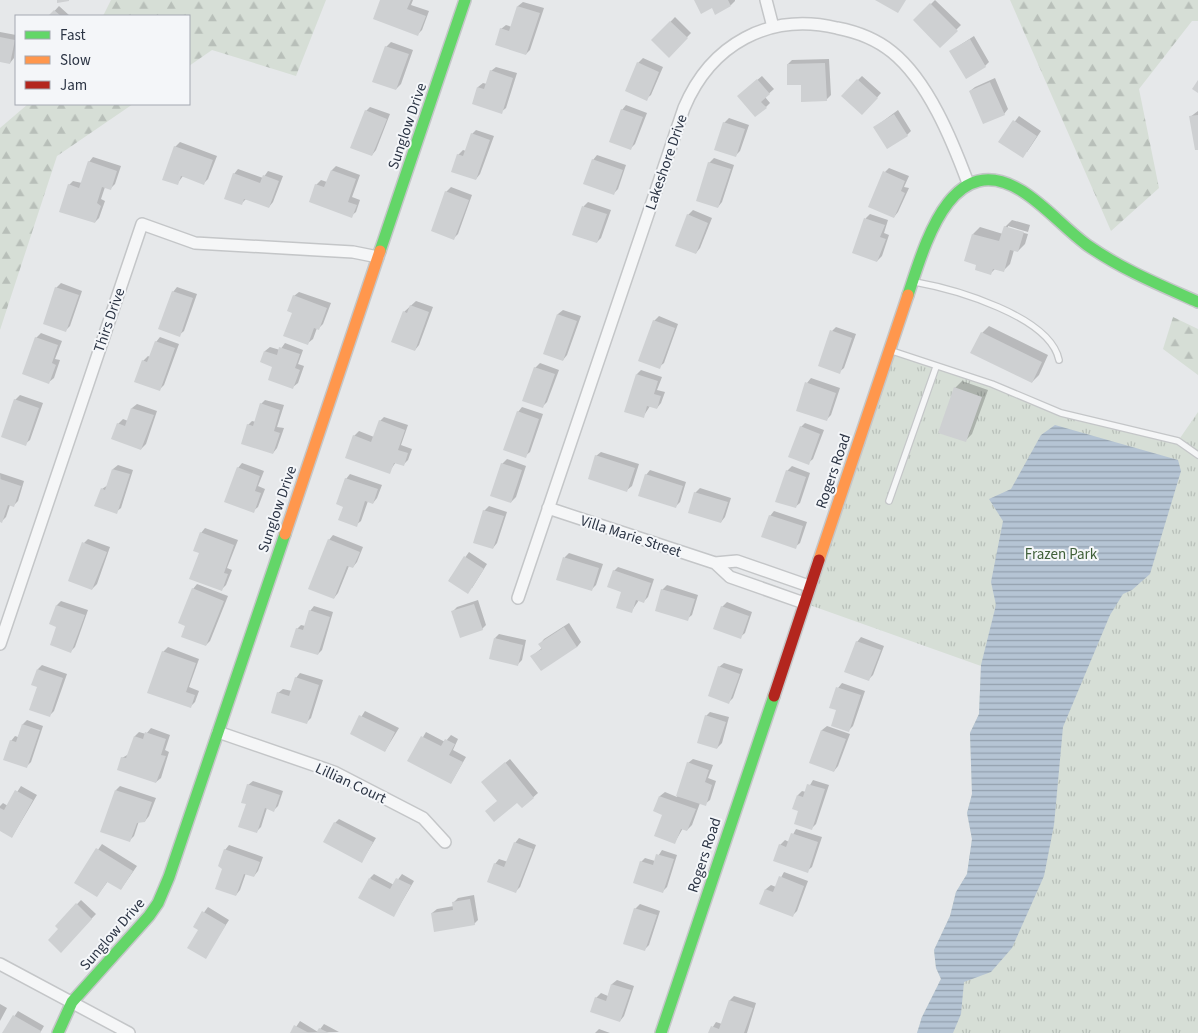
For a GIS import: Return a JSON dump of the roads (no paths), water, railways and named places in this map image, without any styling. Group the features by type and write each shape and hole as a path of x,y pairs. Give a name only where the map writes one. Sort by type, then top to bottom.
{"street":[{"name":"Sunglow Drive","path":"58,1033 72,1002 158,903 169,877 465,0"},
{"path":"766,0 773,28"},
{"name":"Lakeshore Drive","path":"518,598 689,96 706,71 729,47 749,35 787,24 821,24 860,33 893,52 913,73 930,100 968,182"},
{"path":"968,182 987,179 1021,190 1094,250 1129,272 1198,302"},
{"name":"Rogers Road","path":"661,1033 913,281 933,228 942,211 960,187 968,182"},
{"name":"Thirs Drive","path":"0,644 142,224 194,242 352,252 378,257"},
{"name":"Villa Marie Street","path":"548,508 715,563 737,561 810,586"},
{"name":"Villa Marie Street","path":"715,563 730,577 804,602"},
{"name":"Lillian Court","path":"218,732 334,772 422,818 445,842"},
{"path":"0,964 130,1033"}],"lane":[{"path":"913,281 963,293 994,305 1036,330 1052,342 1059,360"},
{"path":"890,350 992,384 1061,413 1178,441 1198,455"},
{"path":"889,501 936,366"}],"water":[{"path":"1055,425 1178,460 1181,471 1150,574 1132,590 1123,594 1110,615 1063,727 1054,825 1044,876 1012,948 991,972 964,982 961,1014 953,1033 917,1033 922,1017 941,979 936,968 934,950 950,916 956,892 967,874 972,839 967,813 972,794 970,733 979,714 981,665 996,605 991,582 1003,521 989,499 1011,489 1041,435"}],"park label":[{"name":"Frazen Park","path":"1061,554"}]}
